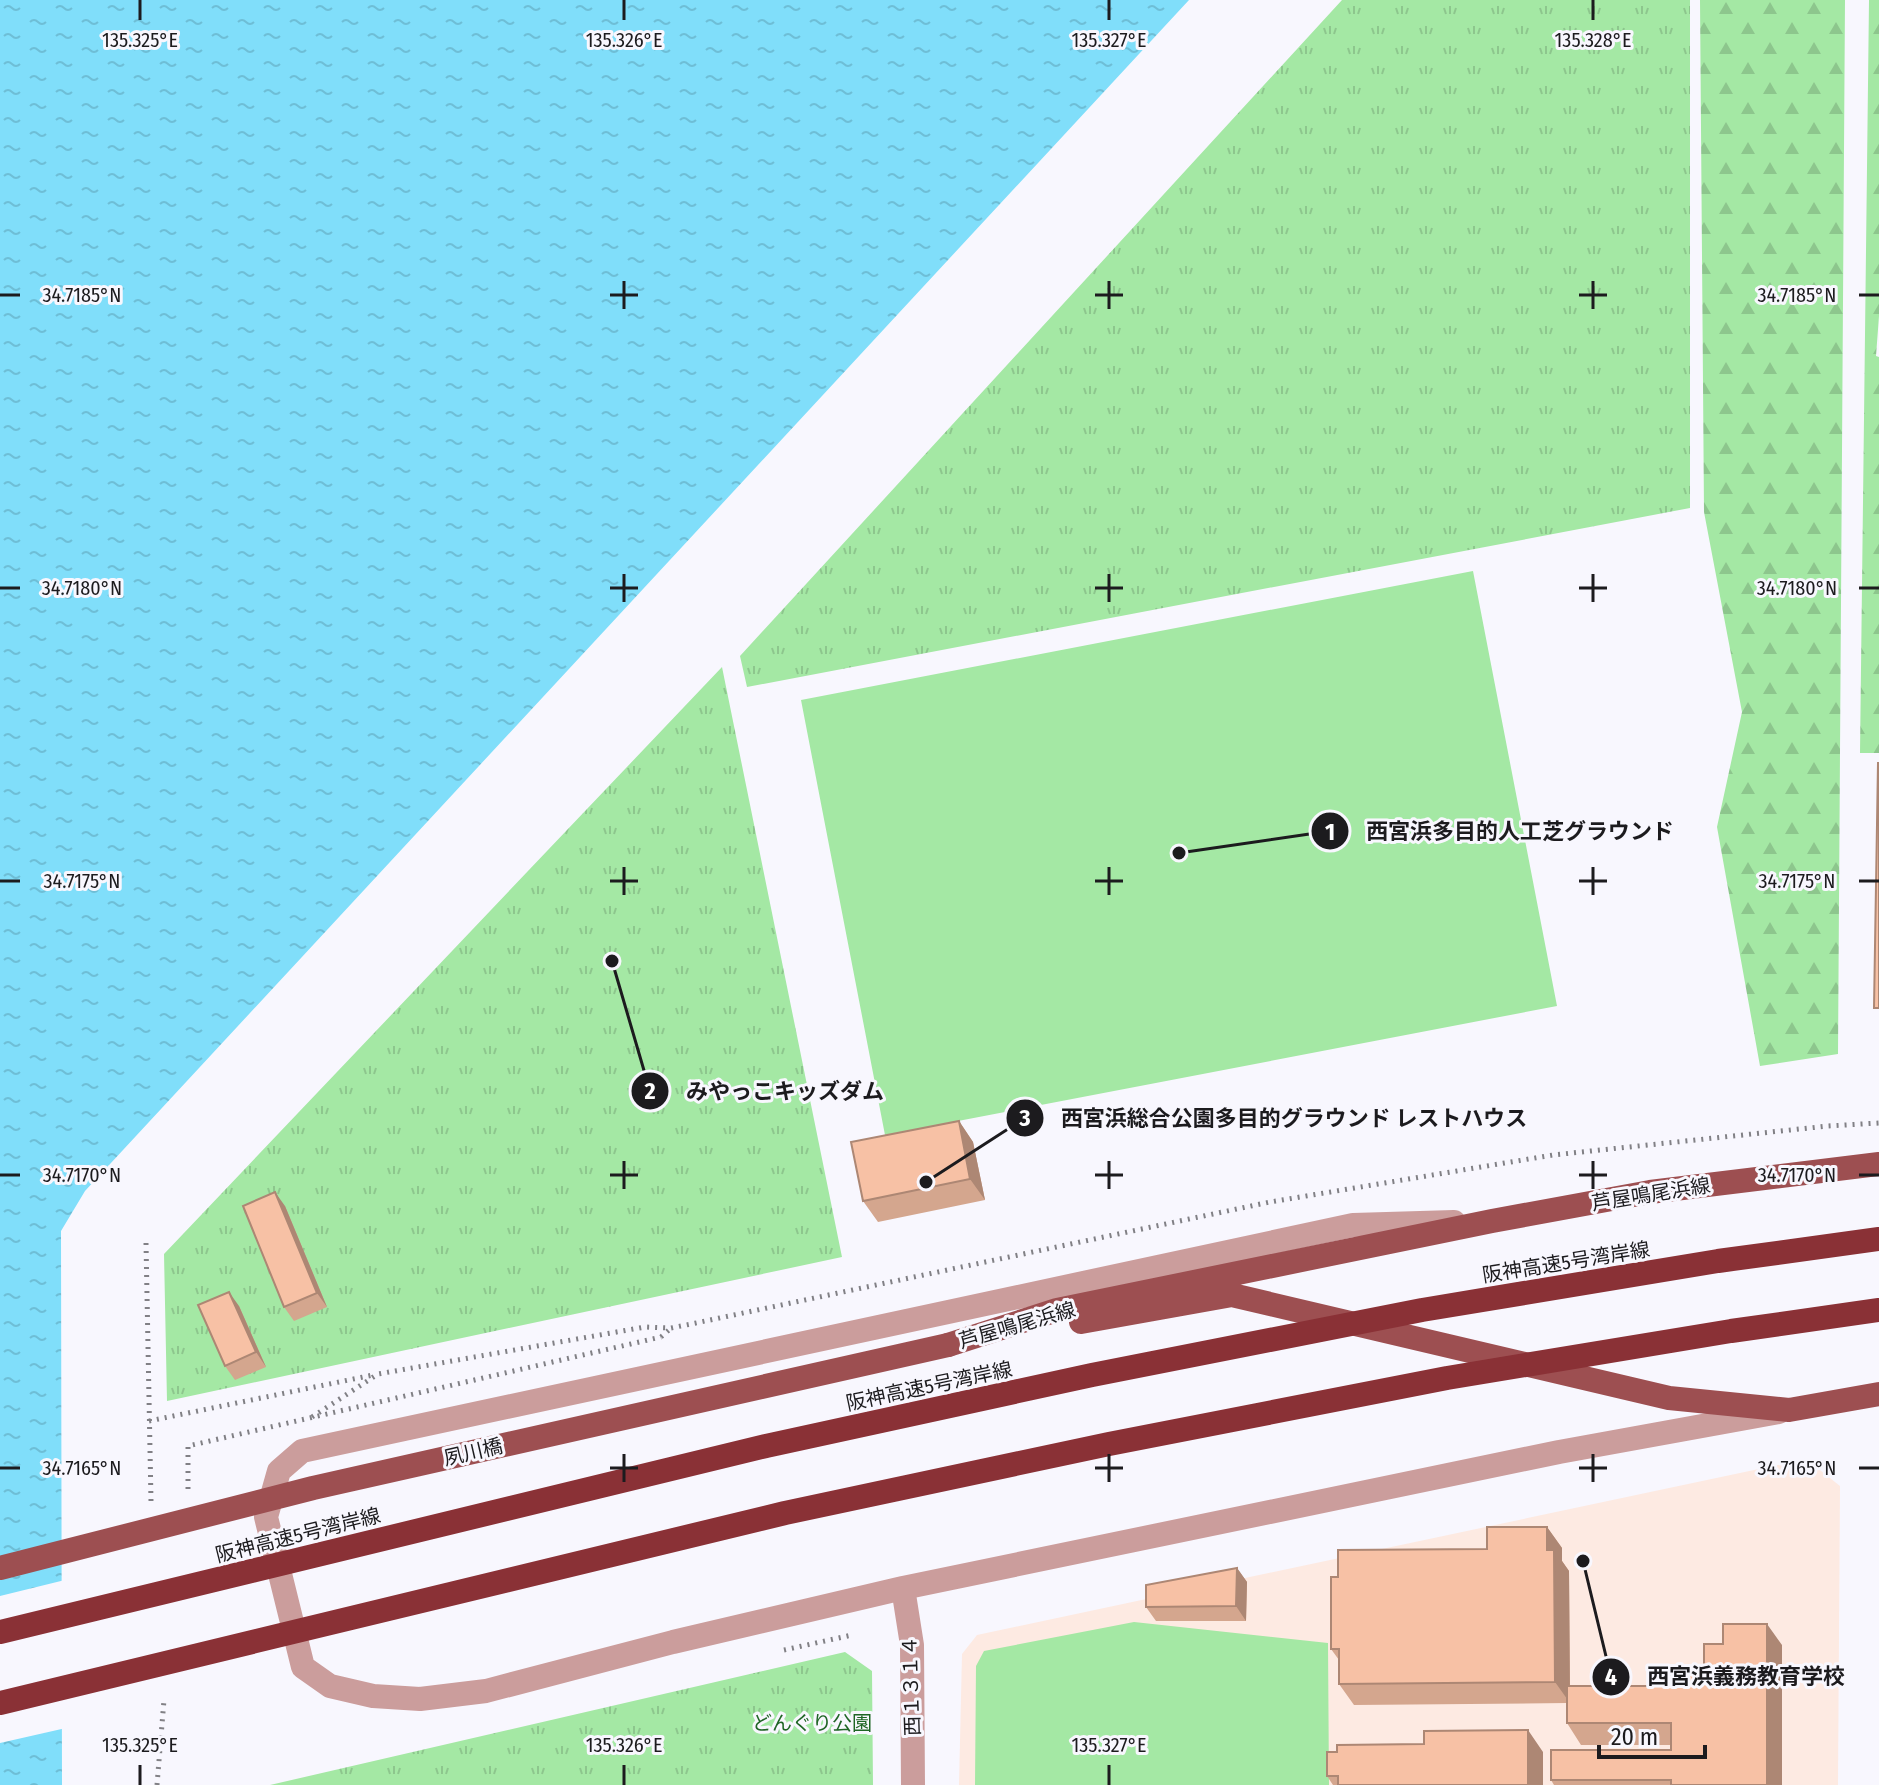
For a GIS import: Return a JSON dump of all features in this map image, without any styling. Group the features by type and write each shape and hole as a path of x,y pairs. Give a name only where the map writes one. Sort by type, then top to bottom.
{"highway":[{"name":"阪神高速5号湾岸線","path":"0,1632 766,1446 1092,1375 1422,1310 1718,1261 1879,1239"},
{"path":"0,1703 770,1517 1094,1447 1447,1378 1879,1310"}],"main road":[{"name":"芦屋鳴尾浜線","path":"948,1345 1057,1310 1492,1221 1650,1192 1879,1164"},
{"name":"芦屋鳴尾浜線","path":"948,1345 1232,1295 1669,1398 1789,1410 1879,1394"},
{"name":"夙川橋","path":"0,1568 313,1488 948,1345"}],"street":[{"path":"1492,1221 1353,1225 302,1451 279,1471 266,1517 303,1667 330,1686 373,1696 420,1699 486,1691 673,1642 903,1588 1559,1452 1789,1410"},
{"name":"西１３１４","path":"903,1588 912,1645 913,1785"}],"path":[{"path":"146,1243 151,1502"},
{"path":"188,1490 188,1446 661,1337 671,1328"},
{"path":"149,1421 378,1374"},
{"path":"157,1785 164,1700"}],"shaded area":[{"path":"1806,1459 1840,1486 1838,1785 959,1785 962,1654 977,1635"}],"green space":[{"path":"1342,0 1690,0 1690,508 747,687 740,656"},
{"path":"1700,0 1845,0 1838,1054 1760,1066 1717,827 1742,712 1704,512"},
{"path":"1869,0 1879,0 1879,316 1876,356 1879,357 1879,753 1860,753"},
{"path":"1473,571 1557,1006 885,1135 801,700"},
{"path":"722,667 842,1257 167,1401 164,1254"},
{"path":"1134,1622 1328,1643 1329,1785 975,1785 976,1666 984,1651"},
{"name":"どんぐり公園","path":"845,1652 872,1671 873,1785 270,1785"}],"water":[{"path":"0,0 1189,0 85,1191 61,1231 62,1785 0,1785"}],"pier":[{"path":"65,1580 66,1728 0,1743 0,1596"}],"building":[{"path":"1878,763 1879,1008 1874,1008"},
{"path":"959,1121 970,1179 863,1201 851,1142"},
{"path":"275,1192 317,1293 284,1307 243,1206"},
{"path":"229,1292 256,1352 225,1366 198,1305"},
{"path":"1487,1527 1547,1527 1547,1550 1554,1550 1555,1682 1339,1684 1339,1649 1331,1649 1331,1577 1338,1577 1338,1550 1487,1549"},
{"path":"1237,1568 1236,1606 1146,1607 1146,1585"},
{"path":"1723,1624 1767,1624 1767,1785 1671,1785 1671,1780 1551,1780 1551,1750 1671,1750 1671,1723 1567,1723 1567,1686 1671,1686 1671,1674 1704,1674 1704,1644 1723,1644"},
{"path":"1528,1730 1528,1785 1338,1785 1338,1776 1327,1776 1327,1752 1337,1752 1337,1745 1424,1744 1424,1731"}],"place":[{"name":"西宮浜多目的人工芝グラウンド","path":"1179,853"},
{"name":"みやっこキッズダム","path":"612,961"},
{"name":"西宮浜総合公園多目的グラウンド レストハウス","path":"926,1182"},
{"name":"西宮浜義務教育学校","path":"1583,1561"}]}
